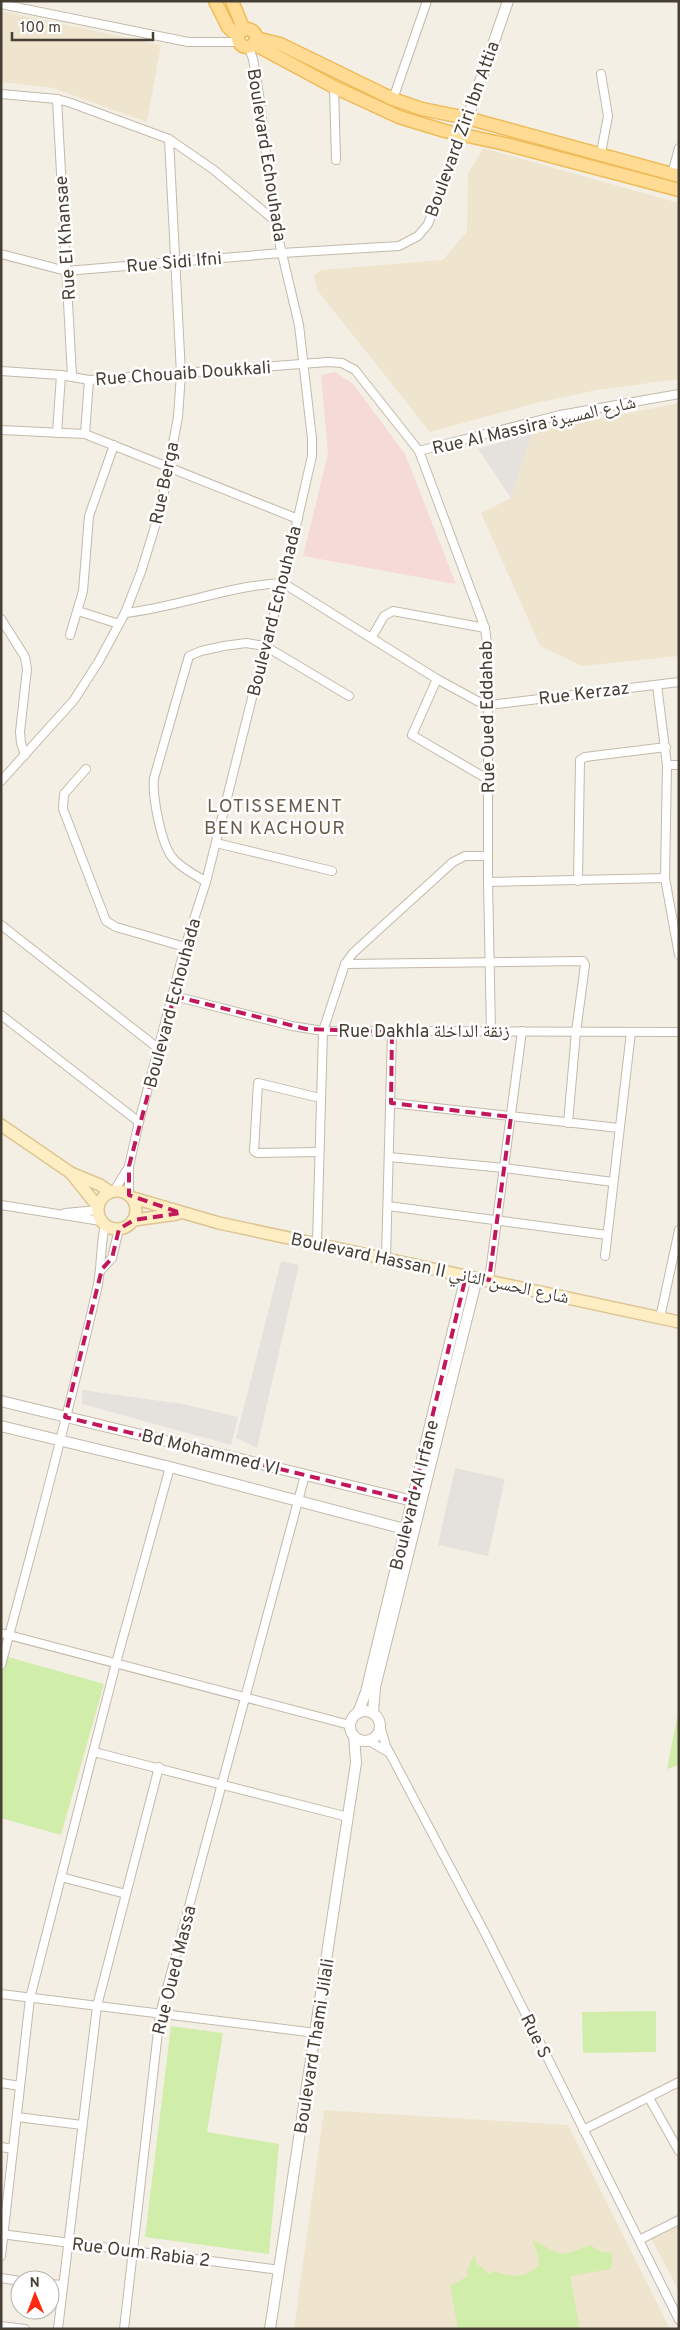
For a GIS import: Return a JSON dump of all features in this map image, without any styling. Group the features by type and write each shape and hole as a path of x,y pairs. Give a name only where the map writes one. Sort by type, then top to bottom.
{"main road":[{"path":"215,1 228,27 246,40 334,87 399,117 524,148 679,190"},
{"path":"232,1 246,40"},
{"path":"246,40 280,44 393,99 422,109 468,118 676,175"},
{"path":"1,1125 70,1173 112,1192 131,1197 136,1208 134,1220 128,1226 119,1229 101,1216 70,1173"},
{"path":"101,1216 102,1198 112,1192"},
{"name":"Boulevard Hassan II شارع الحسن الثاني","path":"131,1197 234,1227 317,1243 679,1322"},
{"name":"Boulevard Hassan II شارع الحسن الثاني","path":"134,1220 181,1213"}],"street":[{"path":"393,99 427,1"},
{"name":"Boulevard Ziri Ibn Attia","path":"282,253 398,246 411,241 428,224 468,118 508,1"},
{"path":"1,4 188,42 246,40"},
{"name":"Boulevard Echouhada","path":"112,1192 128,1166 174,996 185,947 206,882 265,646 283,583 312,456 299,325 274,220 259,95 253,59 246,40"},
{"path":"601,74 608,116 601,153"},
{"path":"334,87 336,160"},
{"path":"1,94 57,99 119,119 170,139 214,170 274,220"},
{"name":"Rue El Khansae","path":"57,99 72,376"},
{"name":"Rue Berga","path":"2,777 25,756 74,700 99,661 125,613 144,563 161,507 178,417 181,374 170,139"},
{"path":"676,175 679,148"},
{"name":"Rue Sidi Ifni","path":"1,254 66,271 282,253"},
{"name":"Rue Oued Eddahab","path":"304,364 342,363 355,370 420,451 484,628 490,670 488,882 491,1031"},
{"name":"Rue Chouaib Doukkali","path":"1,371 72,376 89,380 304,364"},
{"path":"57,433 61,375"},
{"path":"85,434 89,380"},
{"name":"Rue Al Massira شارع المسيرة","path":"420,451 560,415 679,394"},
{"path":"1,430 85,434 169,469 298,518"},
{"path":"70,635 83,591 89,516 114,445"},
{"path":"125,613 145,611 254,586 283,583 437,679 470,698 489,705"},
{"path":"78,611 119,624"},
{"path":"372,637 384,616 393,611 484,628"},
{"path":"1,619 25,657 27,669 20,732 25,756"},
{"path":"206,882 176,862 168,851 153,790 154,778 189,656 201,651 246,643 265,646 350,696"},
{"path":"437,679 412,735 489,780"},
{"name":"Rue Kerzaz","path":"489,705 679,682"},
{"path":"657,685 667,765 665,878 678,940 679,955"},
{"path":"578,881 580,760 585,757 666,747"},
{"path":"667,765 679,765"},
{"path":"86,770 64,794 63,809 106,921 116,928 185,947"},
{"path":"216,843 332,871"},
{"path":"317,1243 323,1031 345,964 353,953 453,862 466,856 488,856"},
{"path":"488,882 665,878"},
{"path":"1,925 159,1049"},
{"path":"345,964 583,961 585,965 576,1032 568,1123"},
{"name":"Rue Dakhla زنقة الداخلة","path":"174,996 323,1031 679,1032"},
{"path":"1,1015 139,1122"},
{"path":"386,1258 392,1032"},
{"path":"489,1280 522,1032"},
{"path":"606,1256 631,1032"},
{"path":"319,1152 257,1153 254,1151 258,1083 320,1098"},
{"path":"391,1103 619,1128"},
{"path":"389,1157 504,1168 613,1182"},
{"name":"Boulevard Echouhada","path":"128,1166 131,1197"},
{"path":"1,1205 55,1214 101,1216 102,1269 60,1441 5,1634 1,1666"},
{"path":"388,1206 608,1235"},
{"path":"102,1269 112,1258 119,1229"},
{"path":"660,1318 679,1230"},
{"name":"Boulevard Al Irfane","path":"373,1713 375,1687 410,1531 472,1277"},
{"name":"Bd Mohammed VI","path":"1,1401 417,1502"},
{"name":"Bd Mohammed VI","path":"1,1426 170,1467 410,1531"},
{"path":"1,2256 30,1998 116,1664 170,1467"},
{"name":"Rue Oued Massa","path":"124,2329 160,2014 224,1784 305,1475"},
{"name":"Boulevard Al Irfane","path":"358,1713 366,1692 410,1531"},
{"path":"5,1634 245,1699 350,1725"},
{"path":"363,1711 373,1713 380,1721 378,1734 367,1741 356,1764 354,1736 350,1725 354,1716 358,1713 363,1711"},
{"name":"Rue S","path":"380,1726 390,1753 486,1935 679,2320"},
{"path":"354,1736 390,1753"},
{"path":"94,1752 159,1767 348,1817"},
{"name":"Boulevard Thami Jilali","path":"270,2329 356,1764"},
{"path":"58,2329 97,2006 159,1767"},
{"path":"61,1877 126,1894"},
{"path":"1,1994 316,2033"},
{"path":"583,2130 679,2082"},
{"path":"1,2084 20,2086"},
{"path":"650,2098 679,2151"},
{"path":"17,2117 82,2125"},
{"path":"1,2147 13,2149"},
{"path":"639,2240 679,2220"},
{"name":"Rue Oum Rabia 2","path":"2,2234 280,2270"},
{"path":"1,2326 25,2329"}],"highlighted area":[{"path":"174,996 306,1029 392,1032 391,1103 511,1117 489,1280 466,1276 412,1501 65,1417 102,1269 112,1258 119,1229 134,1220 181,1213 129,1195 129,1166"}],"shaded area":[{"path":"1,11 161,45 147,122 53,88 1,82"},
{"path":"483,148 679,203 679,379 597,390 536,403 430,432 317,290 314,275 321,270 443,260 467,231 468,174"},
{"path":"335,372 353,384 405,454 456,584 303,556 328,454 321,375"},
{"path":"679,403 679,656 582,666 540,646 481,513 511,498 533,432"},
{"path":"533,432 511,498 478,449"},
{"path":"281,1261 299,1265 257,1448 236,1438"},
{"path":"82,1390 183,1404 238,1417 231,1445 82,1404"},
{"path":"455,1468 505,1479 488,1556 438,1545"},
{"path":"324,2110 568,2125 670,2329 294,2329"},
{"path":"679,2226 679,2291 651,2238"}],"green space":[{"path":"1,1655 104,1684 61,1835 1,1818"},
{"path":"679,1708 679,1765 667,1769"},
{"path":"656,2011 656,2052 583,2053 582,2012"},
{"path":"171,2026 223,2033 207,2132 279,2144 269,2254 145,2237"},
{"path":"532,2240 556,2252 565,2254 590,2245 602,2252 613,2253 611,2269 570,2276 580,2329 458,2329 450,2286 468,2276 467,2271 474,2254 477,2264 490,2274 494,2271 512,2276 524,2275 539,2264"}],"district":[{"name":"LOTISSEMENT BEN KACHOUR","path":"275,816"}]}
